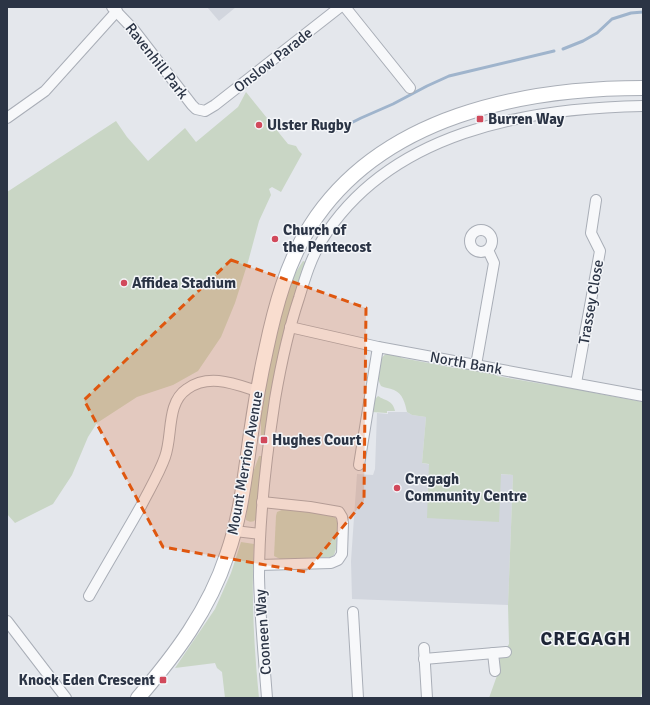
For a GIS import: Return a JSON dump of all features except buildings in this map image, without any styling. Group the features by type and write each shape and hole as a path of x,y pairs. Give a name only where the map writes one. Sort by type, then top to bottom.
{"street":[{"name":"Onslow Parade","path":"205,111 215,105 340,7"},
{"path":"345,7 410,88"},
{"name":"Ravenhill Park","path":"115,9 134,30 192,105 196,109 205,111"},
{"path":"7,118 45,91 115,9"},
{"name":"Mount Merrion Avenue","path":"138,698 174,654 204,609 227,557 235,531 243,492 257,391 272,321 282,288 294,257 311,224 321,211 358,171 383,152 412,135 444,121 470,112 508,102 553,93 643,88"},
{"name":"Mount Merrion Avenue","path":"260,534 264,473 273,409 290,327 308,269 322,240 338,218 358,196 394,167 416,154 479,127 531,115 558,111 620,106 643,106"},
{"name":"Trassey Close","path":"576,383 600,251 591,233 596,200"},
{"path":"476,365 494,263 488,250"},
{"name":"North Bank","path":"290,327 378,347 643,396"},
{"path":"360,465 378,347"},
{"path":"89,596 160,470 169,444 173,410 180,396 186,389 195,384 207,381 220,381 257,391"},
{"path":"259,565 331,563 338,560 342,554 343,523 342,516 338,512 310,507 262,502"},
{"path":"235,531 260,534"},
{"name":"Cooneen Way","path":"260,534 260,600 267,698"},
{"path":"353,612 358,698"},
{"path":"7,621 66,698"},
{"path":"424,648 427,698"},
{"path":"424,659 506,652"},
{"path":"493,653 495,671"}],"highlighted area":[{"path":"231,260 366,308 364,501 306,572 163,547 84,400"}],"shaded area":[{"path":"207,7 236,7 219,21"},
{"path":"388,412 407,412 412,415 426,417 422,463 465,472 513,475 508,605 352,599 351,561 357,474 373,475 375,469 377,413 388,414"}],"green space":[{"name":"Affidea Stadium","path":"246,92 288,144 296,146 302,154 281,192 272,187 269,189 271,195 259,221 235,303 221,337 198,371 173,385 137,397 97,423 88,437 72,475 53,504 15,523 7,514 7,192 116,121 127,137 148,161 185,128 196,142 238,107"},
{"path":"303,261 306,262 265,437 261,437 261,412 271,350 292,278"},
{"path":"388,353 397,353 402,358 455,368 461,365 491,370 497,376 549,385 559,382 589,388 595,393 643,402 643,691 640,698 489,698 499,670 500,658 509,644 508,605 513,475 501,474 499,522 427,518 429,464 422,463 426,417 412,415 407,412 400,394 394,390 381,386 378,377 378,367 381,358"},
{"path":"378,396 391,403 395,411 387,411 387,413 372,412 374,400"},
{"path":"259,456 262,456 257,518 251,522 246,520 246,517 251,478"},
{"path":"284,509 331,515 335,517 338,523 336,549 334,555 331,557 280,559 274,556 276,516 277,512"},
{"path":"241,542 254,544 254,621 259,698 225,698 222,672 217,668 215,663 175,668 215,609 231,573"}],"waterway":[{"path":"563,49 583,41 597,33 612,19 631,13 643,12"},
{"path":"331,133 449,76 554,51"}],"place":[{"name":"Burren Way","path":"480,119"},
{"name":"Ulster Rugby","path":"259,125"},
{"name":"Church of the Pentecost","path":"275,239"},
{"name":"Affidea Stadium","path":"124,283"},
{"name":"Hughes Court","path":"264,440"},
{"name":"Cregagh Community Centre","path":"397,488"},
{"name":"Knock Eden Crescent","path":"163,680"}],"district":[{"name":"CREGAGH","path":"586,639"}]}
